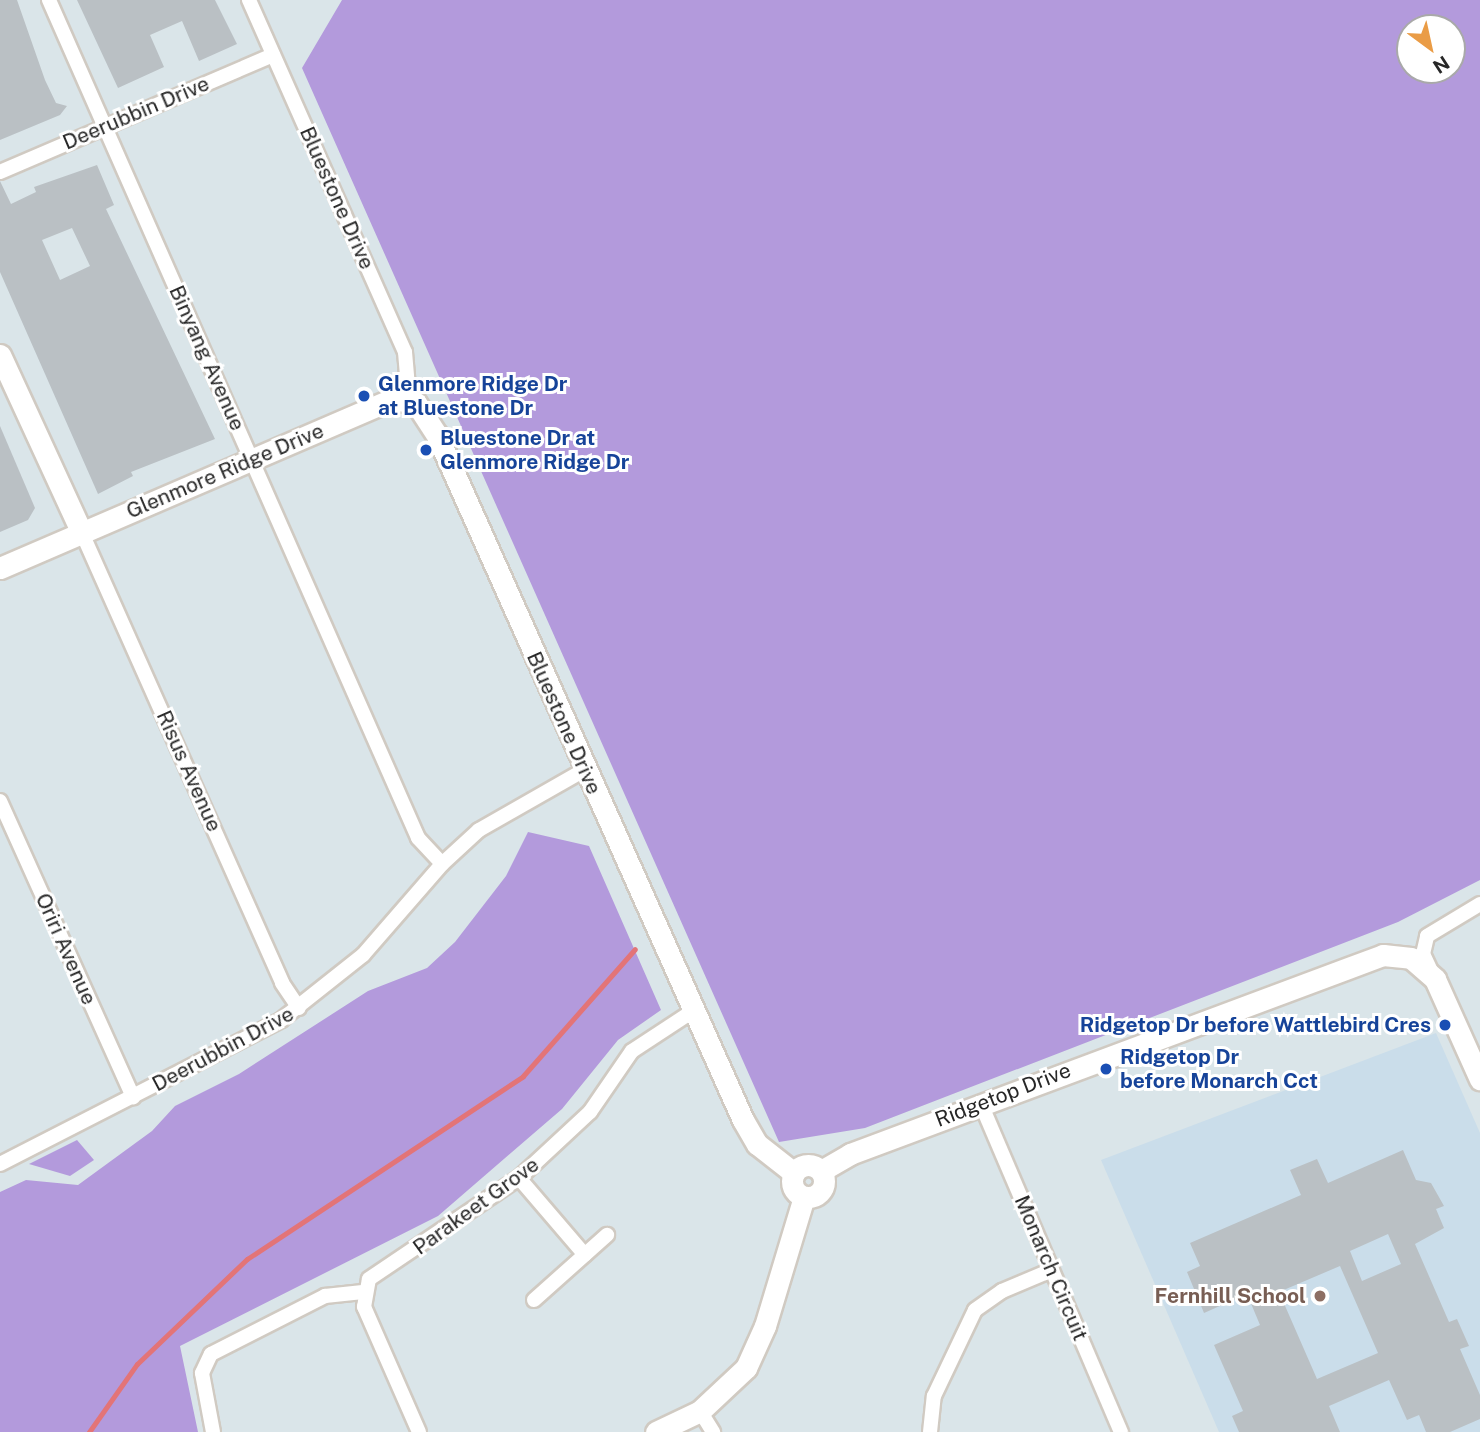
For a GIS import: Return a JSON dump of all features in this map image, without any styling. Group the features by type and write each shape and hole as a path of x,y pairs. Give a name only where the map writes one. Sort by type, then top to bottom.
{"street":[{"name":"Binyang Avenue","path":"49,0 418,838 442,864"},
{"name":"Bluestone Drive","path":"249,0 405,352 409,399 423,410 437,435 692,1010 757,1144 794,1173"},
{"name":"Deerubbin Drive","path":"0,172 273,55"},
{"path":"0,355 82,533"},
{"name":"Glenmore Ridge Drive","path":"0,568 392,399 409,399"},
{"name":"Risus Avenue","path":"82,533 282,983 299,1008"},
{"name":"Deerubbin Drive","path":"0,1164 133,1097 299,1008 363,955 442,864 497,817 584,770"},
{"name":"Oriri Avenue","path":"0,802 133,1097"},
{"path":"1436,979 1425,959 1424,942 1454,917 1480,904"},
{"name":"Ridgetop Drive","path":"821,1171 850,1154 1377,956 1411,958 1436,979 1480,1079"},
{"name":"Parakeet Grove","path":"363,1292 375,1274 519,1178 590,1112 632,1051 692,1010"},
{"name":"Monarch Circuit","path":"981,1104 1121,1432"},
{"path":"807,1165 821,1171 822,1190 804,1197 793,1188 794,1173 807,1165"},
{"path":"519,1178 585,1255"},
{"path":"656,1432 700,1411 731,1385 753,1354 804,1197"},
{"path":"534,1300 607,1235"},
{"path":"930,1432 934,1396 975,1310 1002,1291 1052,1270"},
{"path":"213,1432 202,1373 211,1354 325,1296 363,1292 364,1307 419,1432"},
{"path":"700,1411 713,1432"}],"shaded area":[{"path":"342,0 1480,0 1480,880 1398,922 865,1128 779,1142 302,68"},
{"path":"528,832 589,846 661,1010 618,1040 562,1109 438,1216 180,1346 198,1432 0,1432 0,1192 26,1180 78,1185 152,1131 175,1106 239,1074 368,991 427,968 455,942 506,876"},
{"name":"Fernhill School","path":"1436,1033 1480,1133 1480,1432 1219,1432 1101,1160"},
{"path":"77,1140 94,1160 70,1176 29,1164"}],"building":[{"path":"0,0 17,0 45,80 56,103 67,106 60,115 0,140"},
{"path":"77,0 215,0 237,44 199,61 182,21 150,35 164,67 118,88"},
{"path":"97,165 114,205 106,209 215,439 131,472 133,476 98,494 0,272 0,181 11,204 36,192 34,187","holes":["72,228 90,266 60,280 42,240"]},
{"path":"0,426 35,508 28,520 0,532"},
{"path":"1403,1150 1416,1180 1431,1183 1444,1206 1436,1209 1444,1228 1415,1244 1449,1322 1457,1319 1469,1346 1460,1349 1480,1395 1480,1419 1450,1432 1426,1432 1419,1415 1407,1420 1389,1380 1329,1406 1340,1432 1239,1432 1232,1416 1243,1411 1214,1345 1260,1325 1247,1294 1204,1313 1187,1272 1200,1266 1190,1243 1301,1195 1290,1170 1317,1159 1328,1183","holes":["1388,1234 1401,1264 1362,1281 1350,1251","1340,1266 1378,1353 1317,1379 1279,1292"]}],"waterway":[{"path":"89,1432 137,1364 247,1259 523,1076 635,949"}],"place":[{"name":"Glenmore Ridge Dr at Bluestone Dr","path":"364,396"},
{"name":"Bluestone Dr at Glenmore Ridge Dr","path":"426,450"},
{"name":"Ridgetop Dr before Wattlebird Cres","path":"1445,1025"},
{"name":"Ridgetop Dr before Monarch Cct","path":"1106,1069"},
{"name":"Fernhill School","path":"1320,1296"}]}
